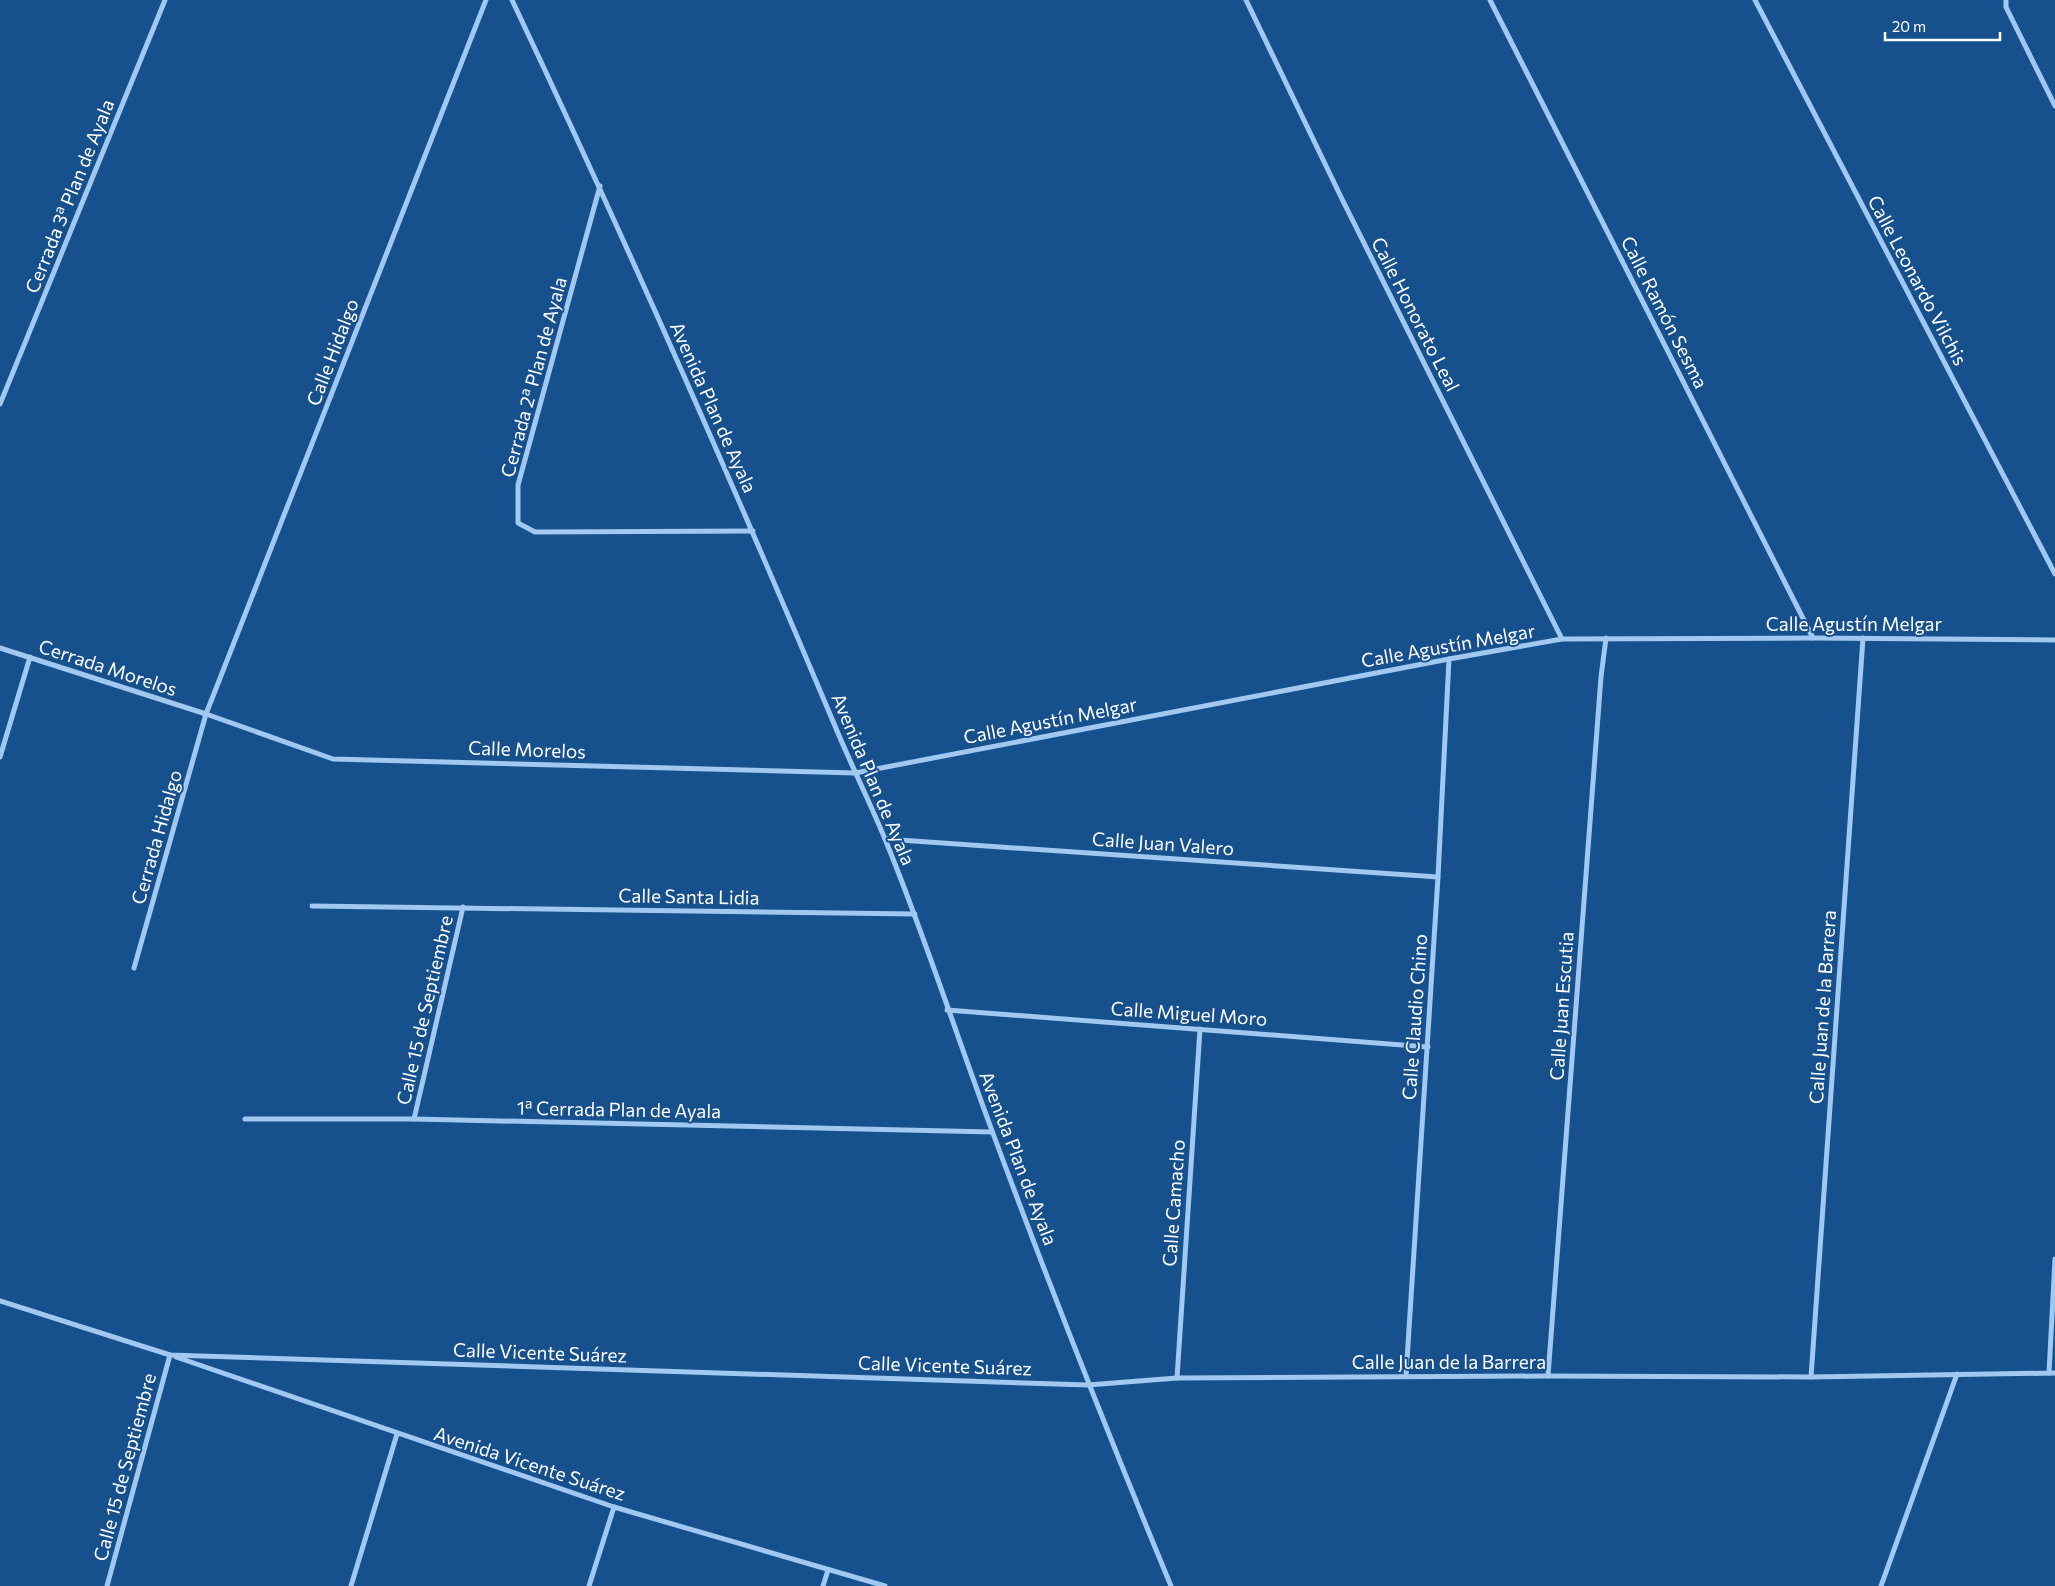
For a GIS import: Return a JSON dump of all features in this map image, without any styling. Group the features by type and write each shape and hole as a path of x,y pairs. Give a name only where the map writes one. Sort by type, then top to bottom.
{"street":[{"name":"Cerrada 3ª Plan de Ayala","path":"0,404 165,0"},
{"name":"Calle Hidalgo","path":"206,714 486,0"},
{"name":"Avenida Plan de Ayala","path":"512,0 600,186 753,531 854,773 885,839 915,914 947,1010 1088,1385 1171,1586"},
{"name":"Calle Honorato Leal","path":"1246,0 1342,199 1562,639"},
{"name":"Calle Ramón Sesma","path":"1490,0 1813,638"},
{"name":"Calle Leonardo Vilchis","path":"1755,0 2055,574"},
{"path":"2006,0 2006,6 2055,106"},
{"name":"Cerrada 2ª Plan de Ayala","path":"600,186 518,485 518,523 535,532 753,531"},
{"name":"Calle Juan Escutia","path":"1548,1376 1601,677 1606,638"},
{"name":"Calle Agustín Melgar","path":"854,773 1562,639 1862,638 2055,640"},
{"name":"Calle Juan de la Barrera","path":"1811,1377 1862,638"},
{"name":"Cerrada Morelos","path":"0,648 206,714"},
{"path":"0,756 30,657"},
{"name":"Calle Claudio Chino","path":"1406,1376 1428,1047 1449,659"},
{"name":"Calle Morelos","path":"206,714 333,759 854,773"},
{"name":"Cerrada Hidalgo","path":"134,968 206,714"},
{"name":"Calle Juan Valero","path":"885,839 1438,877"},
{"name":"Calle Santa Lidia","path":"312,906 915,914"},
{"name":"Calle 15 de Septiembre","path":"414,1119 463,907"},
{"name":"Calle Miguel Moro","path":"947,1010 1428,1047"},
{"name":"Calle Camacho","path":"1177,1378 1200,1029"},
{"name":"1ª Cerrada Plan de Ayala","path":"245,1119 414,1119 992,1132"},
{"path":"2049,1373 2055,1260"},
{"name":"Calle Vicente Suárez","path":"0,1301 170,1355 1088,1385"},
{"name":"Calle 15 de Septiembre","path":"107,1586 170,1355"},
{"name":"Avenida Vicente Suárez","path":"170,1355 614,1507 885,1586"},
{"name":"Calle Juan de la Barrera","path":"1088,1385 1177,1378 1406,1376 1811,1377 2055,1373"},
{"path":"1881,1586 1958,1374"},
{"path":"351,1586 397,1434"},
{"path":"589,1586 614,1507"},
{"path":"823,1586 828,1570"}]}
